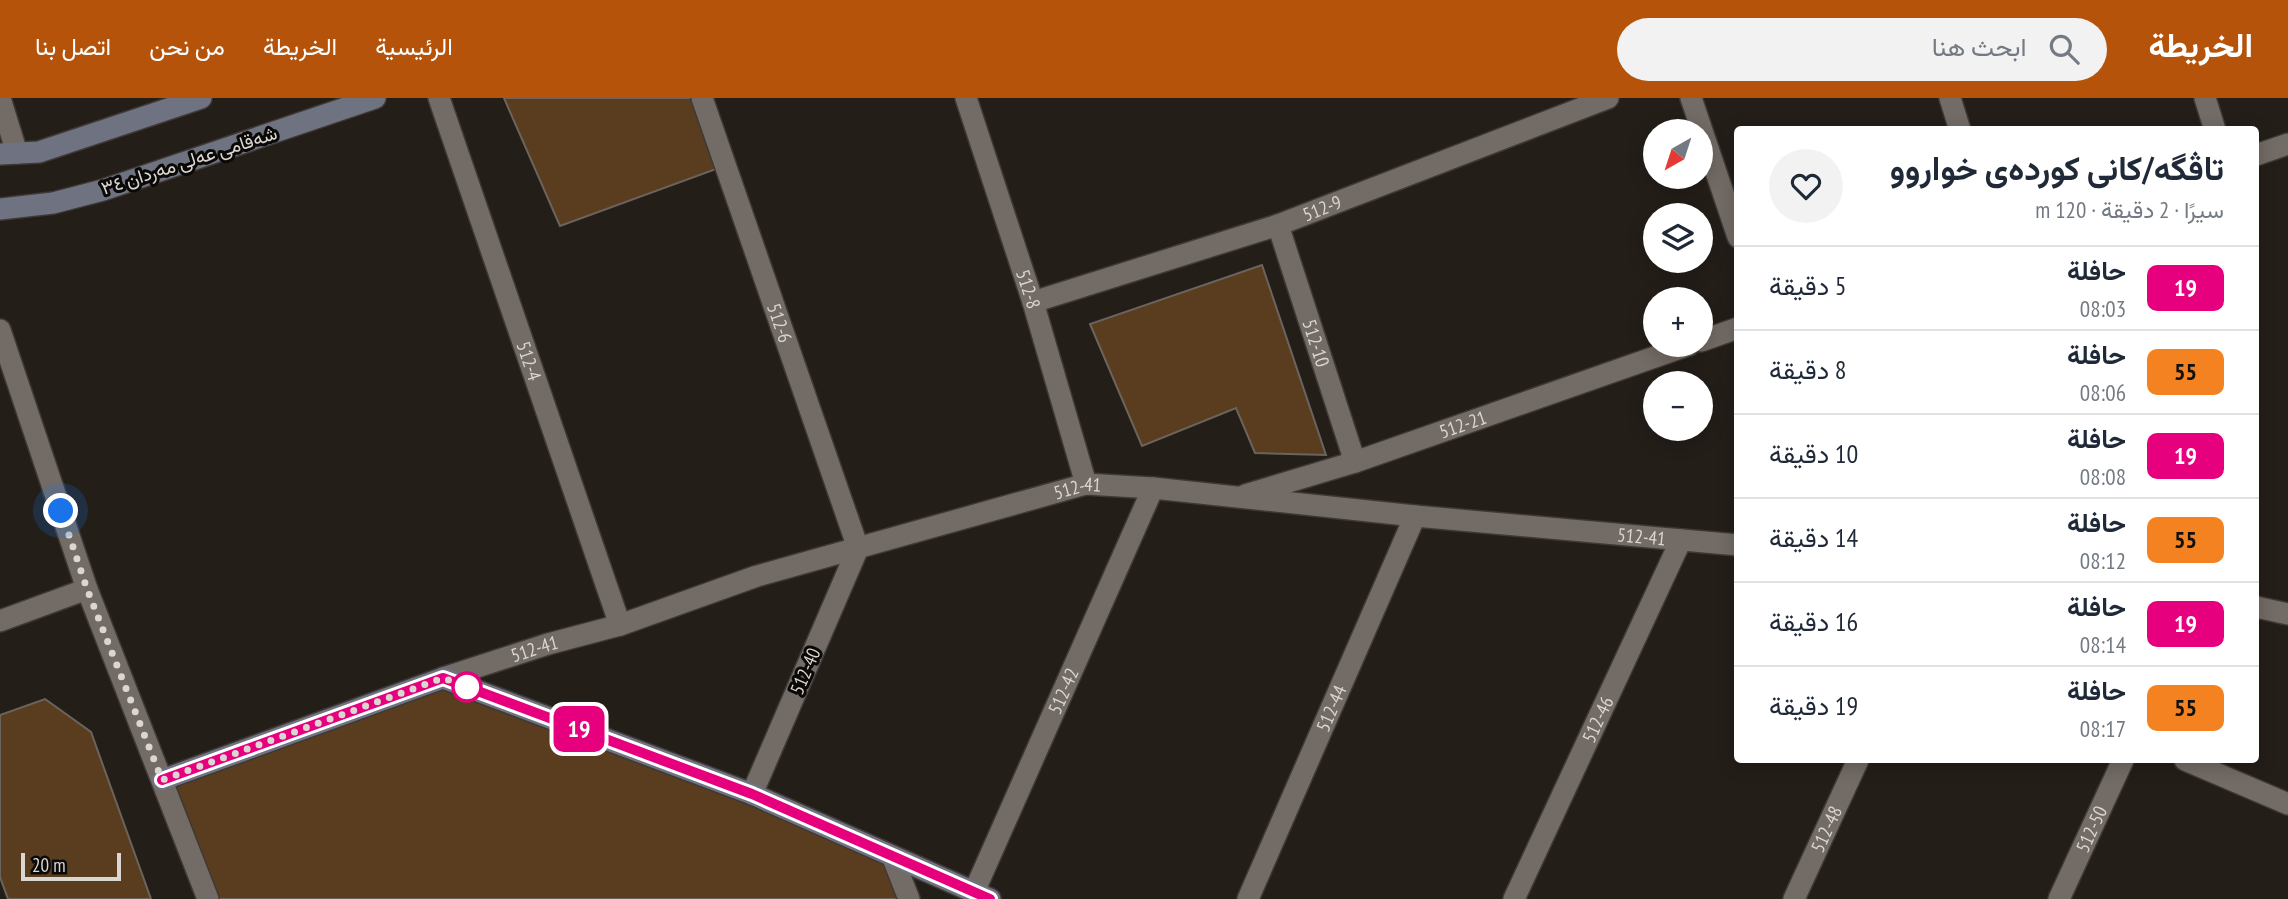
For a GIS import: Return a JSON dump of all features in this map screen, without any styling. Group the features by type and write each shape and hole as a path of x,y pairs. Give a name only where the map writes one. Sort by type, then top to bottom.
{"street":[{"path":"0,98 8,153 39,152 201,98"},
{"name":"شەقامی عەلی مەردان ٣٤","path":"0,209 53,203 103,190 375,98"},
{"name":"512-4","path":"439,98 620,625"},
{"name":"512-6","path":"702,98 858,548"},
{"name":"512-8","path":"966,98 1033,302 1086,484"},
{"name":"512-9","path":"1033,302 1278,225 1608,98"},
{"path":"1691,98 1734,225"},
{"path":"1950,98 1959,126"},
{"path":"2205,98 2214,126"},
{"path":"2259,154 2288,144"},
{"name":"512-10","path":"1278,225 1355,462"},
{"path":"1713,337 1734,329"},
{"path":"0,330 87,589 208,899"},
{"name":"512-21","path":"1236,498 1355,462 1655,357"},
{"name":"512-41","path":"443,678 548,644 620,625 757,576 1086,484 1153,488 1415,516 1734,545"},
{"name":"512-42","path":"982,896 1153,488"},
{"name":"512-44","path":"1248,899 1415,516"},
{"name":"512-46","path":"1514,899 1681,540"},
{"name":"512-40","path":"752,794 858,548"},
{"path":"0,621 87,589"},
{"path":"2259,608 2288,614"},
{"path":"162,780 443,678 752,794 982,896"},
{"name":"512-48","path":"1794,899 1857,763"},
{"name":"512-50","path":"2060,899 2122,763"},
{"path":"2192,763 2288,804"},
{"path":"892,856 909,899"}],"building":[{"path":"504,98 694,98 719,168 560,226"},
{"path":"1262,265 1326,455 1255,453 1236,408 1142,446 1090,324"},
{"path":"443,678 892,856 909,899 207,899 162,780"},
{"path":"45,699 91,732 151,899 8,899 0,877 0,715"}],"bus line":[{"name":"19","path":"162,780 443,678 752,794 990,899"}],"route":[{"path":"61,511 87,589 162,780 443,678 469,688 467,687"}]}
